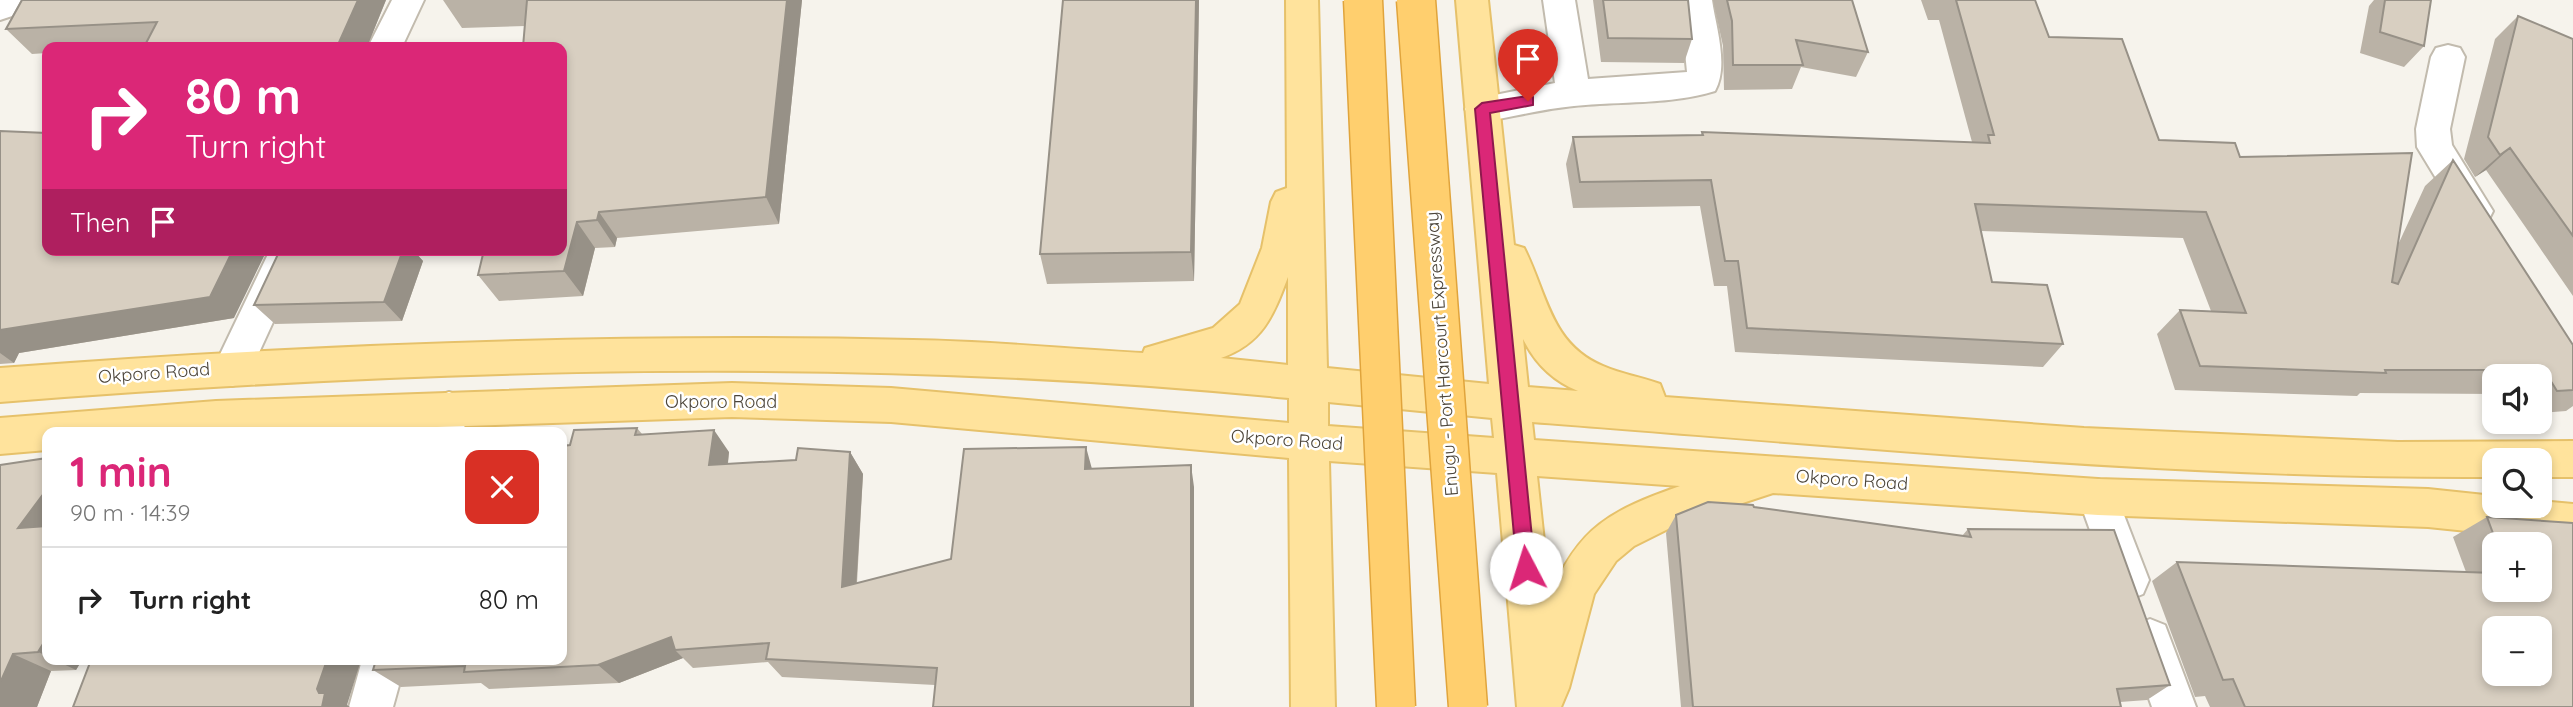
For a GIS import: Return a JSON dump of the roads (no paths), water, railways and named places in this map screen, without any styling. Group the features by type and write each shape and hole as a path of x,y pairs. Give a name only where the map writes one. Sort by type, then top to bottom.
{"highway":[{"path":"1363,0 1396,707"},
{"name":"Enugu - Port Harcourt Expressway","path":"1416,0 1468,707"}],"main road":[{"path":"1302,0 1313,707"},
{"path":"1472,0 1541,707"},
{"path":"1084,365 1171,359 1226,340 1255,314 1280,248 1304,128"},
{"path":"1491,198 1535,329 1551,354 1575,374 1606,387 1750,421"},
{"name":"Okporo Road","path":"0,385 232,369 738,354 917,356 1308,381 1510,403 2098,446 2398,460 2573,459"},
{"name":"Okporo Road","path":"173,427 446,420 732,400 878,404 1309,442 1516,457 2098,497 2428,508 2573,523"},
{"name":"Okporo Road","path":"0,436 42,434"},
{"path":"1541,707 1570,601 1587,564 1615,535 1658,513 1777,475"}],"street":[{"path":"0,8 5,0"},
{"path":"387,42 408,0"},
{"path":"1559,0 1573,93"},
{"path":"1482,109 1573,93 1651,89 1703,82 1704,59 1696,0"},
{"path":"2448,57 2434,129 2435,147 2489,235"},
{"path":"232,369 285,256"},
{"path":"2098,497 2174,707"},
{"path":"371,707 383,665"}]}
